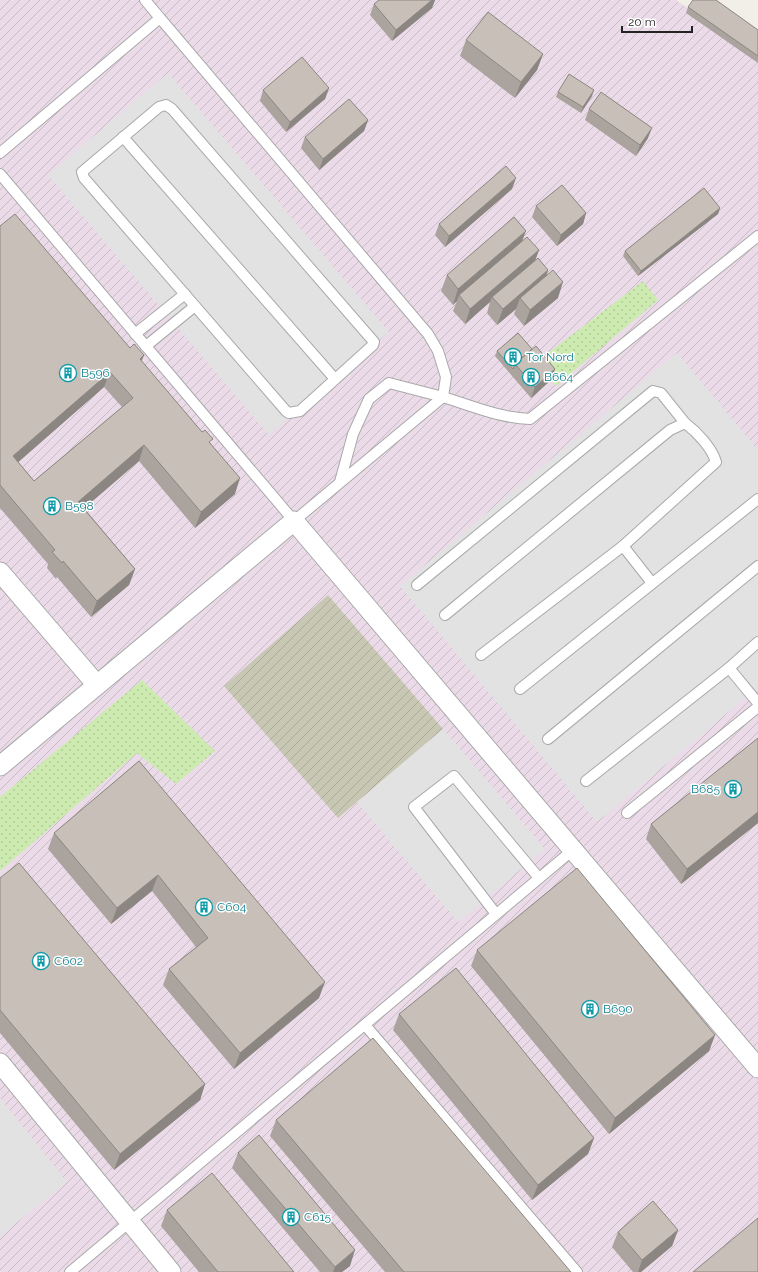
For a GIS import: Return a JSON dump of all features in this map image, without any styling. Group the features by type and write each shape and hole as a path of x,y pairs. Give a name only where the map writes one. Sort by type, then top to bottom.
{"street":[{"path":"0,766 294,521 574,848 758,1068"},
{"path":"2,577 97,685"},
{"path":"0,1063 171,1272"}],"lane":[{"path":"0,174 294,521 443,397 446,376 438,351 428,334 145,0"},
{"path":"0,152 160,18"},
{"path":"166,105 172,109 374,342 373,345 300,411 289,413 286,411 84,178 82,172 123,137 159,107 166,105"},
{"path":"123,137 335,379"},
{"path":"340,482 353,434 369,399 389,383 443,397 495,414 514,418 530,419 758,236"},
{"path":"135,334 185,294"},
{"path":"146,346 195,306"},
{"path":"417,585 653,391 661,393 685,423 692,428 714,454 716,462 623,546 481,655"},
{"path":"445,615 670,430 685,423"},
{"path":"520,689 758,499"},
{"path":"623,546 652,583"},
{"path":"548,739 758,566"},
{"path":"586,781 729,668 758,642"},
{"path":"729,668 758,703"},
{"path":"627,813 758,707"},
{"path":"496,914 414,807 454,776 539,878"},
{"path":"70,1272 574,848"},
{"path":"365,1025 577,1272"}],"shaded area":[{"path":"0,0 676,0 758,57 758,1272 0,1272"},
{"path":"168,73 389,332 269,435 48,175"},
{"path":"677,353 758,450 758,687 597,822 400,586"},
{"path":"328,595 443,729 338,818 224,686"},
{"path":"443,729 545,849 458,922 357,802"},
{"path":"0,1098 67,1182 0,1236"}],"green space":[{"path":"643,281 658,300 556,386 536,362"},
{"path":"142,680 215,751 176,784 137,753 0,871 0,797"}],"building":[{"path":"379,0 432,0 396,30 374,4"},
{"path":"693,0 716,0 758,30 758,56 688,7"},
{"path":"488,12 543,54 521,82 466,40"},
{"path":"302,57 329,88 290,122 263,90"},
{"path":"569,74 594,90 583,107 558,92"},
{"path":"601,92 652,128 640,145 589,109"},
{"path":"349,99 368,120 323,159 305,137"},
{"path":"506,166 516,178 449,236 439,224"},
{"path":"562,185 586,213 561,235 536,206"},
{"path":"704,188 720,208 641,271 625,251"},
{"path":"15,214 130,348 134,344 144,355 140,359 202,432 205,430 213,439 209,442 240,478 201,512 144,445 78,502 135,569 97,601 63,561 62,563 52,552 55,550 0,485 0,226","holes":["110,372 133,398 34,481 13,456"]},
{"path":"514,217 526,231 458,289 447,275"},
{"path":"527,237 539,250 470,309 459,295"},
{"path":"538,258 548,270 503,309 492,297"},
{"path":"553,270 563,282 530,310 520,298"},
{"name":"Tor Nord","path":"518,333 532,349 515,364 513,369 497,351"},
{"path":"536,346 555,369 535,387 515,364"},
{"name":"B685","path":"758,738 758,812 687,869 651,824"},
{"name":"C604","path":"139,761 325,982 240,1053 169,969 208,938 158,875 117,908 54,833"},
{"name":"C602","path":"19,863 205,1084 120,1154 0,1010 0,878"},
{"name":"B690","path":"577,868 715,1035 615,1118 477,950"},
{"path":"456,968 594,1138 538,1185 399,1014"},
{"path":"373,1038 571,1272 404,1272 276,1120"},
{"path":"259,1135 355,1250 335,1267 238,1153"},
{"path":"212,1173 294,1272 218,1272 167,1210"},
{"path":"653,1201 678,1230 642,1260 618,1232"},
{"path":"758,1218 758,1272 693,1272"}],"place":[{"name":"Tor Nord","path":"513,357"},
{"name":"B596","path":"68,373"},
{"name":"B664","path":"531,377"},
{"name":"B598","path":"52,506"},
{"name":"B685","path":"733,789"},
{"name":"C604","path":"204,907"},
{"name":"C602","path":"41,961"},
{"name":"B690","path":"590,1009"},
{"name":"C615","path":"291,1217"}]}
